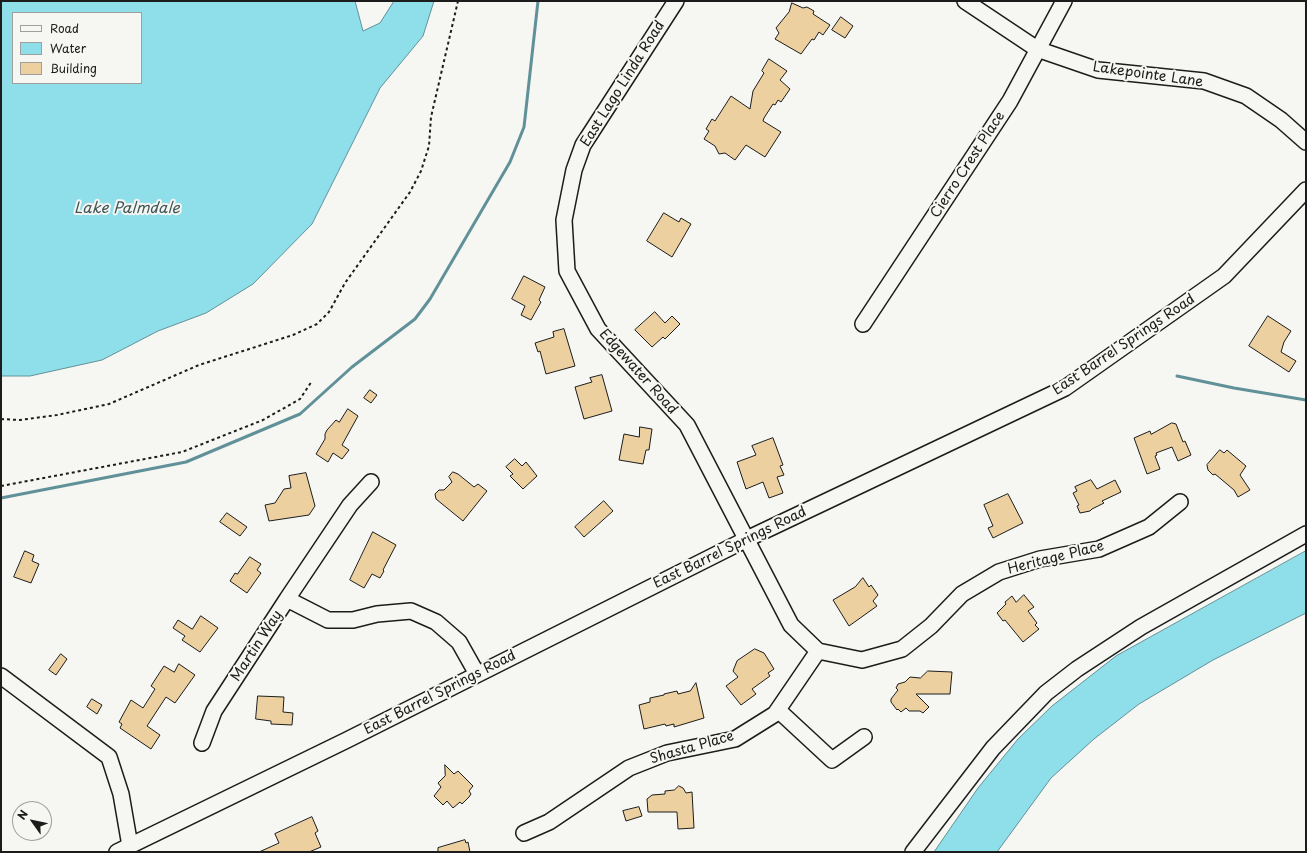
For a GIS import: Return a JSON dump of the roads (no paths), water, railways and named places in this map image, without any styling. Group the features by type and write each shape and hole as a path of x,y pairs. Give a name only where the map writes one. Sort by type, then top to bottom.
{"street":[{"name":"East Lago Linda Road","path":"574,170 583,145 676,1"},
{"name":"Lakepointe Lane","path":"965,1 1037,49 1098,70 1204,81 1246,96 1281,120 1306,142"},
{"name":"Cierro Crest Place","path":"863,324 1010,101 1064,1"},
{"name":"Edgewater Road","path":"574,170 564,220 567,271 598,329 687,425 791,625 818,651"},
{"name":"East Barrel Springs Road","path":"123,849 747,539 1065,388 1224,276 1306,190"},
{"path":"288,599 350,505 371,482"},
{"name":"Heritage Place","path":"818,651 862,660 902,649 931,626 962,594 999,572 1040,559 1099,549 1149,527 1180,502"},
{"path":"913,852 993,748 1046,693 1077,669 1142,627 1306,534"},
{"name":"Martin Way","path":"202,743 214,711 288,599 328,620 353,620 377,614 411,611 436,622 460,642 477,674"},
{"name":"Shasta Place","path":"524,833 549,822 629,768 667,752 735,739 775,714 818,651"},
{"path":"1,676 109,757 121,794 123,849"},
{"path":"778,710 832,760 864,737"}],"water":[{"name":"Lake Palmdale","path":"1,1 355,1 363,31 380,23 394,1 434,1 423,36 380,88 312,224 253,284 206,313 158,331 102,360 30,376 1,376"},
{"path":"1306,551 1306,613 1213,660 1139,704 1094,739 1051,778 997,852 934,852 978,788 1018,739 1052,706 1116,656"}],"waterway":[{"path":"1,498 186,462 300,414 352,367 415,319 430,299 510,162 524,127 538,1"},
{"path":"1177,376 1234,388 1306,400"}]}
